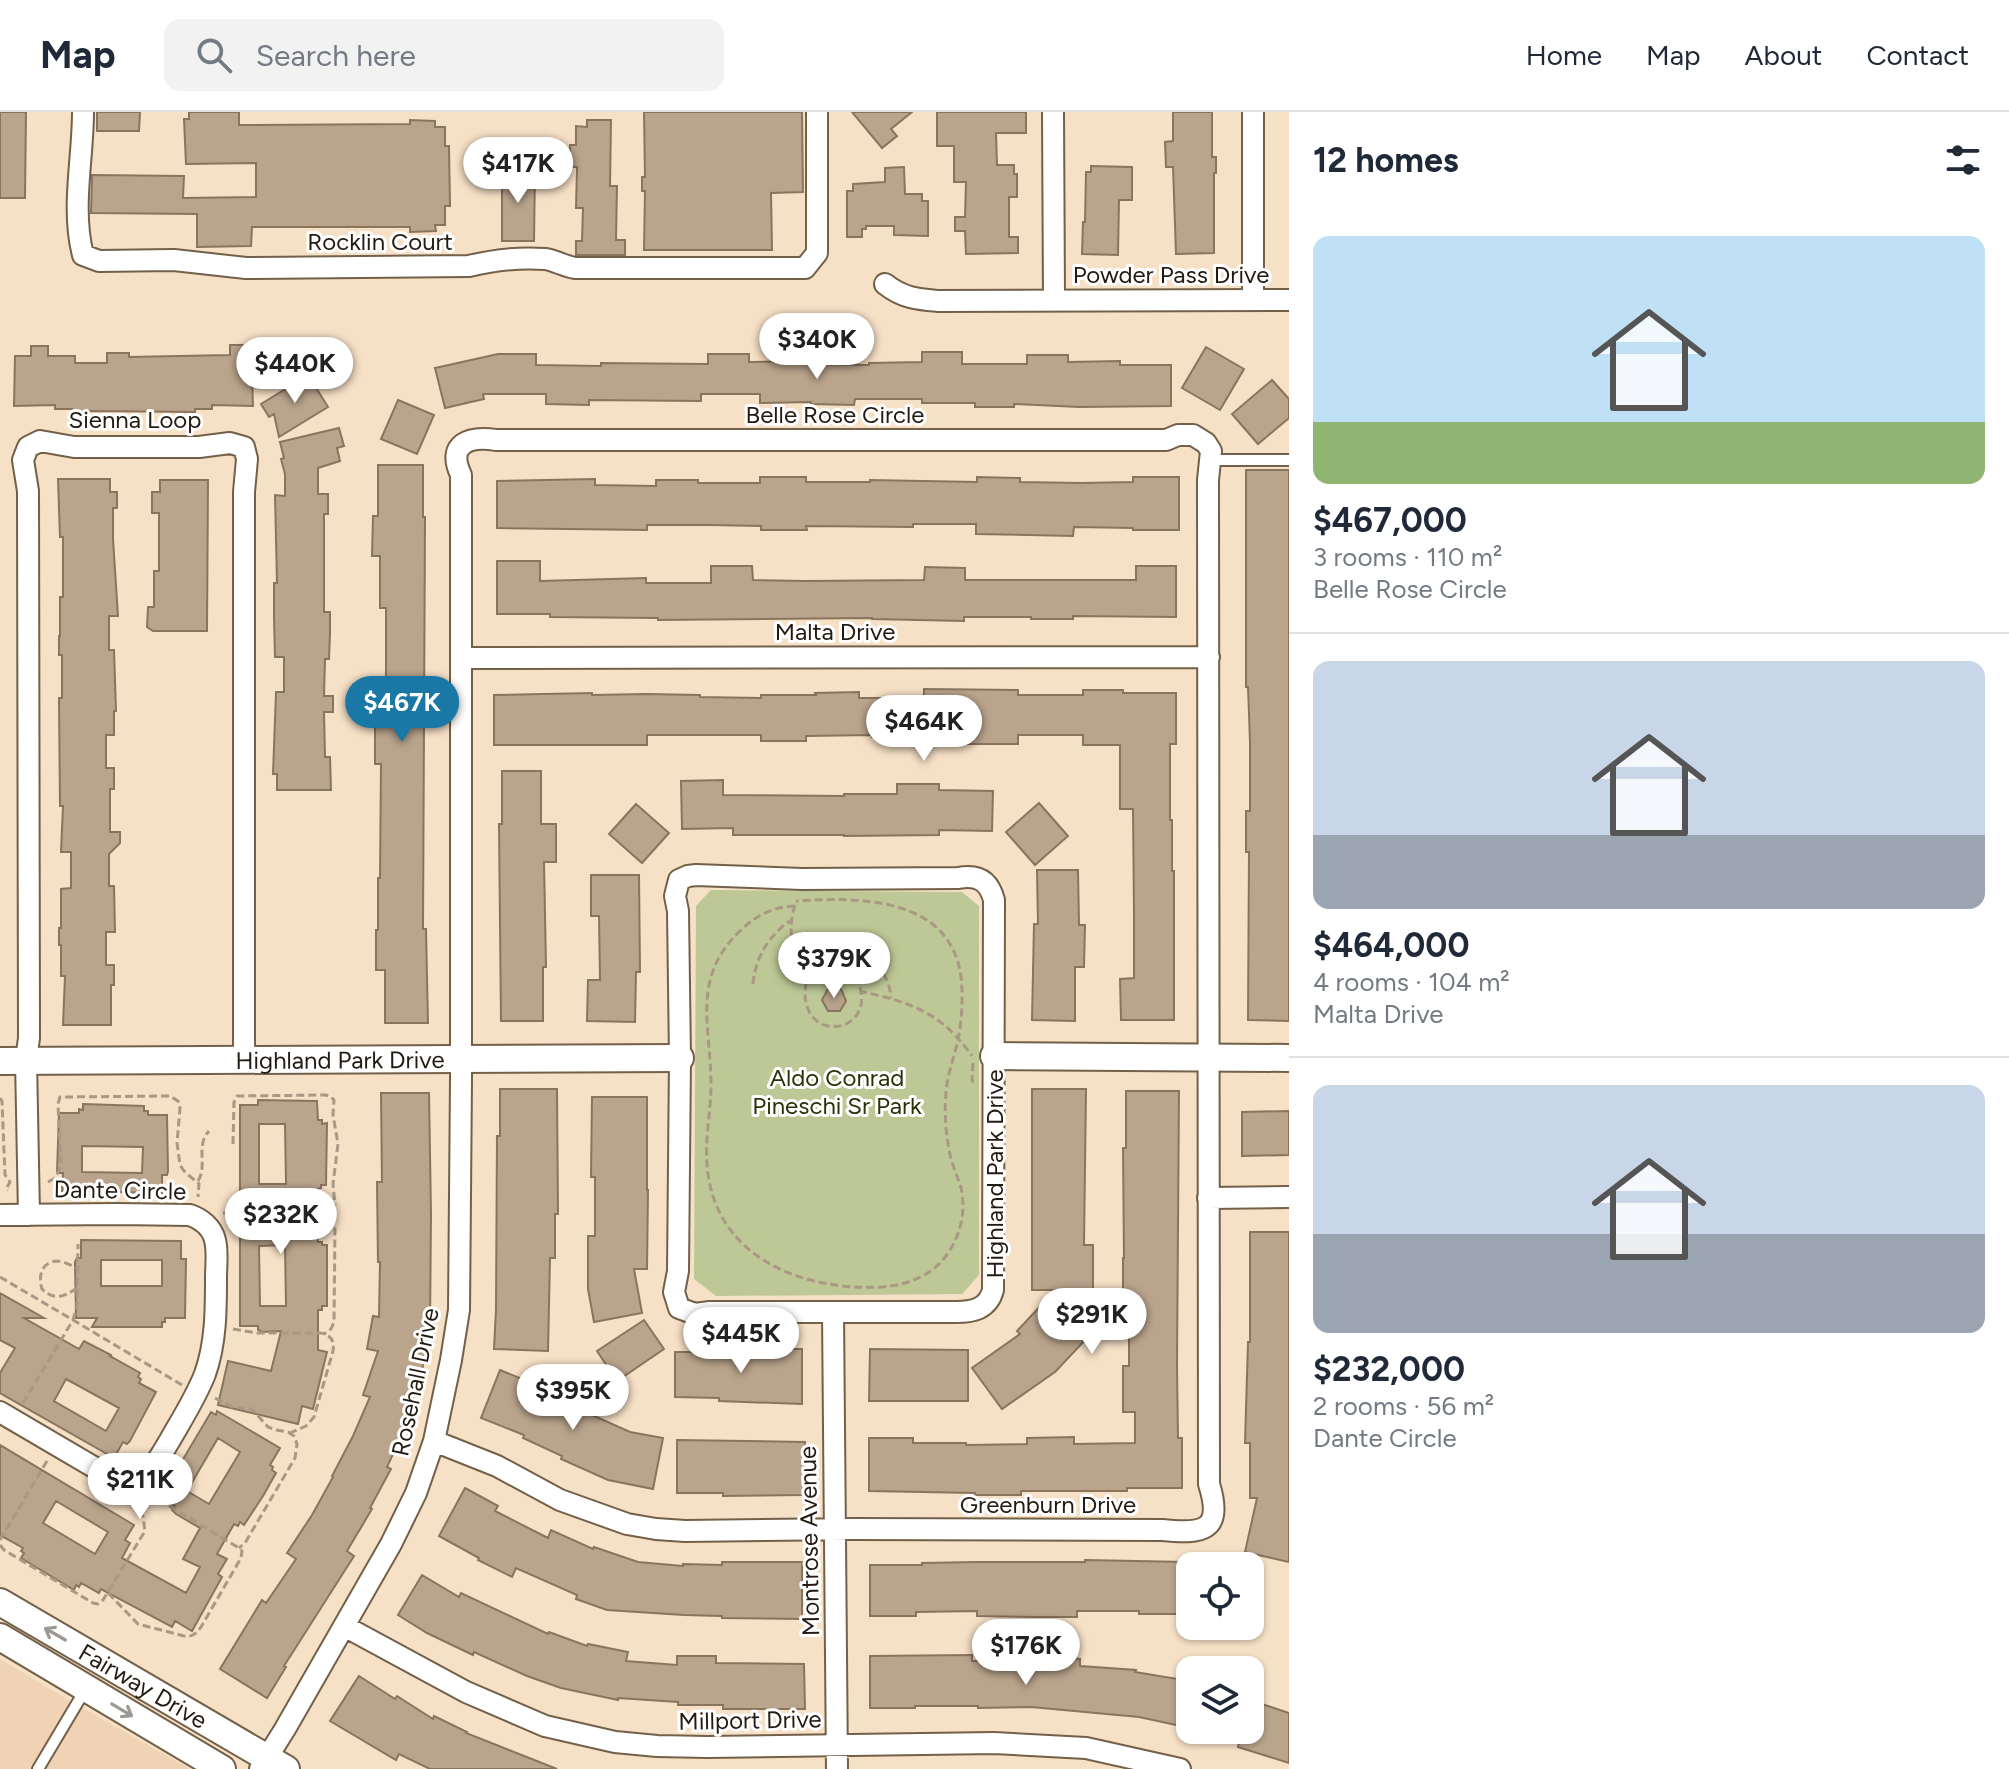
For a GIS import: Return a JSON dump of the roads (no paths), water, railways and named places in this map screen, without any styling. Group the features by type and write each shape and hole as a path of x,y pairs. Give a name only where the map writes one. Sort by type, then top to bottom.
{"street":[{"name":"Rocklin Court","path":"83,112 79,239 83,255 99,261 174,260 246,268 469,266 496,259 549,259 575,268 805,268 817,253 817,112"},
{"path":"1053,112 1054,300"},
{"path":"1253,112 1253,300"},
{"name":"Powder Pass Drive","path":"885,284 896,293 938,301 1289,300"},
{"name":"Belle Rose Circle","path":"460,1058 461,475 455,459 462,444 477,438 1166,440 1178,435 1193,435 1206,443 1211,451 1211,460"},
{"name":"Sienna Loop","path":"13,1061 29,1038 28,491 23,460 28,447 40,441 74,447 199,447 230,443 244,447 247,459 244,492 244,1060"},
{"path":"1208,1058 1208,480 1211,460"},
{"name":"Malta Drive","path":"461,658 1209,657"},
{"name":"Highland Park Drive","path":"696,875 802,879 968,876 986,882 994,900 994,1056 993,1276 991,1298 986,1304 973,1312 695,1314 679,1308 674,1292 678,1271 680,1058 678,911 675,896 679,880 696,875"},
{"name":"Highland Park Drive","path":"994,1056 1289,1058"},
{"name":"Rosehall Drive","path":"271,1765 391,1544 416,1493 434,1441 459,1310 460,1058"},
{"name":"Highland Park Drive","path":"13,1061 680,1058"},
{"name":"Greenburn Drive","path":"434,1441 497,1466 560,1500 627,1524 656,1529 1147,1530 1192,1533 1205,1528 1214,1515 1214,1499 1209,1484 1208,1058"},
{"name":"Dante Circle","path":"13,1061 29,1215"},
{"path":"1208,1198 1289,1197"},
{"name":"Dante Circle","path":"0,1215 190,1215 206,1224 216,1245 216,1321 204,1375 184,1416 154,1465 139,1477 124,1479 109,1476 0,1412"},
{"name":"Montrose Avenue","path":"833,1312 837,1769"},
{"name":"Fairway Drive","path":"0,1602 271,1765"},
{"name":"Millport Drive","path":"344,1626 466,1692 545,1726 615,1742 657,1746 994,1743 1086,1748 1180,1769"},
{"name":"Fairway Drive","path":"0,1637 222,1769"}],"lane":[{"path":"1211,460 1289,460"},
{"path":"38,1769 86,1688"}],"park label":[{"name":"Aldo Conrad Pineschi Sr Park","path":"837,1091"}]}
